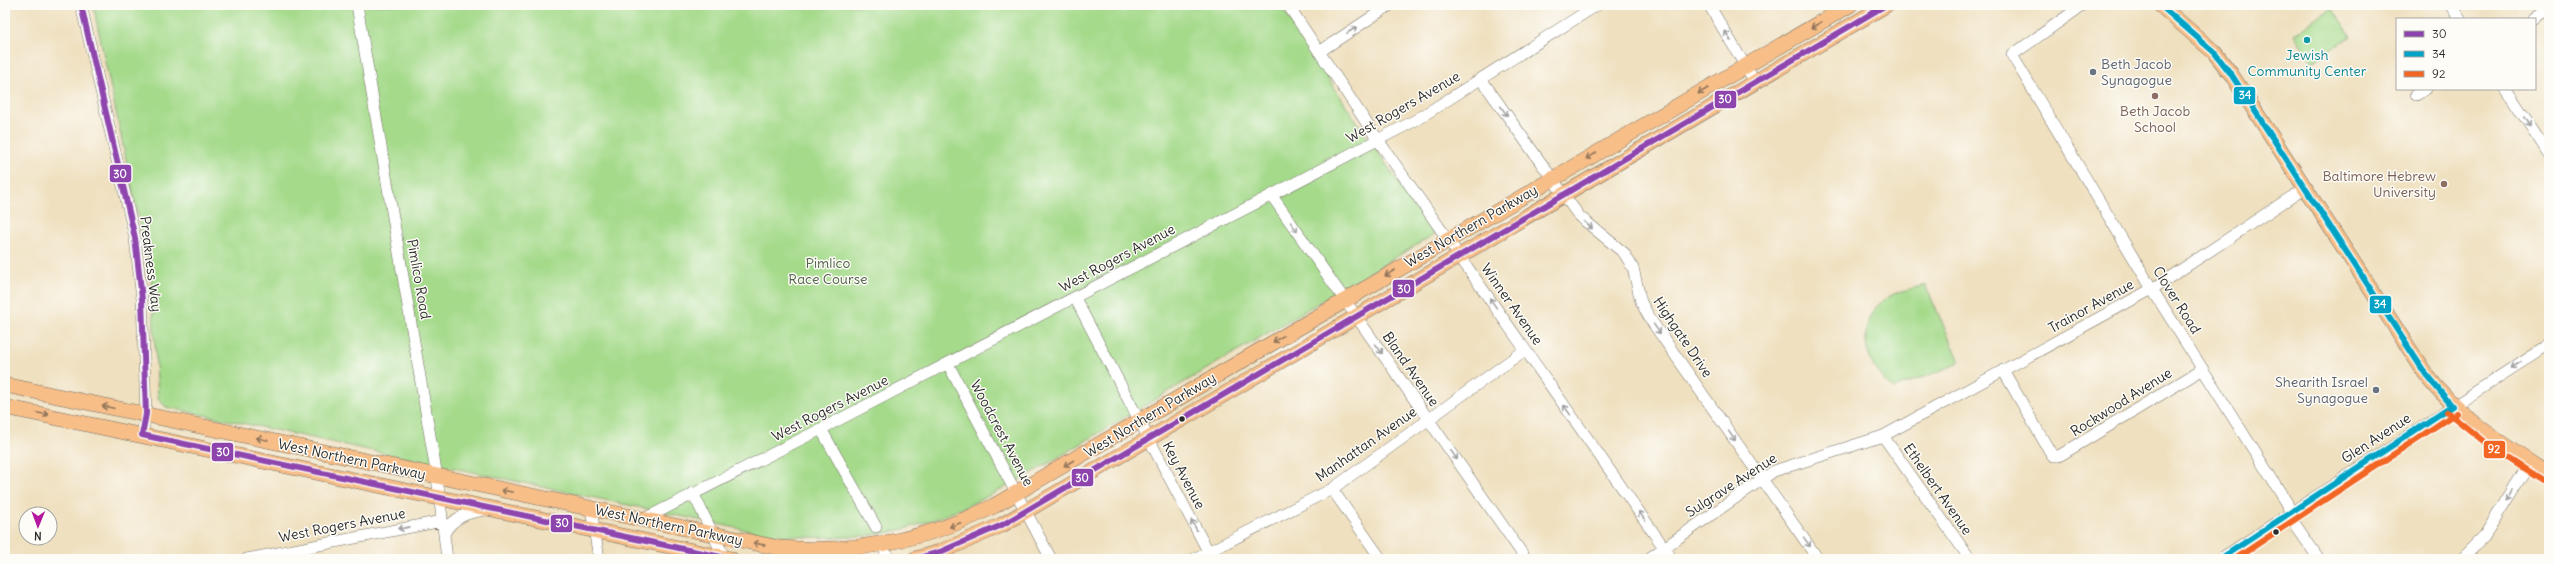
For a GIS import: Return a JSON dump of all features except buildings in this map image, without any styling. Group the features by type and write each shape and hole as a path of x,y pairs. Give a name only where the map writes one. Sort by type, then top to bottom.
{"main road":[{"name":"West Northern Parkway","path":"5,385 779,548 835,550 882,545 954,526 1017,493 1849,5"},
{"name":"West Northern Parkway","path":"915,559 967,542 1026,511 1886,5"},
{"path":"2160,5 2192,31 2222,62 2425,373 2452,406 2484,432 2549,474"},
{"name":"West Northern Parkway","path":"5,407 727,559"}],"street":[{"name":"Preakness Way","path":"81,5 135,238 142,299 146,414 142,435"},
{"name":"Pimlico Road","path":"357,5 437,477 447,559"},
{"name":"Winner Avenue","path":"1288,5 1378,140 1672,559"},
{"path":"1319,52 1390,5"},
{"name":"West Rogers Avenue","path":"642,520 693,493 821,430 1378,140 1438,107 1597,5"},
{"path":"1710,5 1755,82"},
{"path":"1849,5 1859,21"},
{"name":"Clover Road","path":"2083,5 2012,55 2152,289 2287,503 2292,520 2318,559"},
{"path":"2450,5 2459,18"},
{"path":"2534,18 2549,8"},
{"name":"Highgate Drive","path":"1481,79 1563,196 1587,224 1624,252 1633,268 1638,292 1648,315 1818,559"},
{"path":"2416,95 2424,90"},
{"path":"2507,90 2549,154"},
{"name":"Trainor Avenue","path":"1883,436 2152,289 2305,188"},
{"name":"Bland Avenue","path":"1272,196 1526,559"},
{"name":"Key Avenue","path":"1075,298 1210,555"},
{"name":"Glen Avenue","path":"2220,559 2549,344"},
{"name":"Manhattan Avenue","path":"1194,559 1210,555 1332,489 1428,418 1525,350"},
{"name":"Woodcrest Avenue","path":"948,364 1051,559"},
{"name":"Rockwood Avenue","path":"2003,370 2053,456 2066,454 2203,369"},
{"path":"821,430 876,527"},
{"name":"Sulgrave Avenue","path":"1648,559 1763,480 1786,466 1856,446 1883,436"},
{"name":"Ethelbert Avenue","path":"1883,436 1970,559"},
{"path":"2462,559 2482,538 2530,462"},
{"path":"1332,489 1381,559"},
{"path":"693,493 713,535 727,559"},
{"path":"444,534 452,523 460,517 494,509"},
{"path":"591,509 599,559"},
{"name":"West Rogers Avenue","path":"247,559 442,521"},
{"path":"882,545 889,559"}],"green space":[{"name":"Pimlico Race Course","path":"93,5 1280,5 1367,137 1435,234 1023,478 968,506 911,527 874,535 836,538 798,537 760,533 166,407 158,398 151,276"},
{"path":"2332,8 2351,36 2312,62 2294,34"},
{"path":"1925,285 1959,359 1957,364 1894,389 1876,370 1870,358 1866,346 1868,321 1874,310 1888,297 1898,292"}],"transit line":[{"name":"30","path":"81,5 135,238 142,299 146,414 142,435 731,559"},
{"name":"30","path":"915,559 940,552 1002,525 1886,5"},
{"name":"34","path":"2160,5 2214,52 2231,74 2425,373 2452,406"},
{"name":"34","path":"2220,559 2452,406"},
{"name":"92","path":"2447,412 2492,448 2545,482"},
{"name":"92","path":"2235,559 2456,413"}],"place":[{"name":"Jewish Community Center","path":"2307,40"},
{"name":"Beth Jacob Synagogue","path":"2093,72"},
{"name":"Beth Jacob School","path":"2155,96"},
{"name":"Baltimore Hebrew University","path":"2444,184"},
{"name":"Shearith Israel Synagogue","path":"2376,390"}]}
